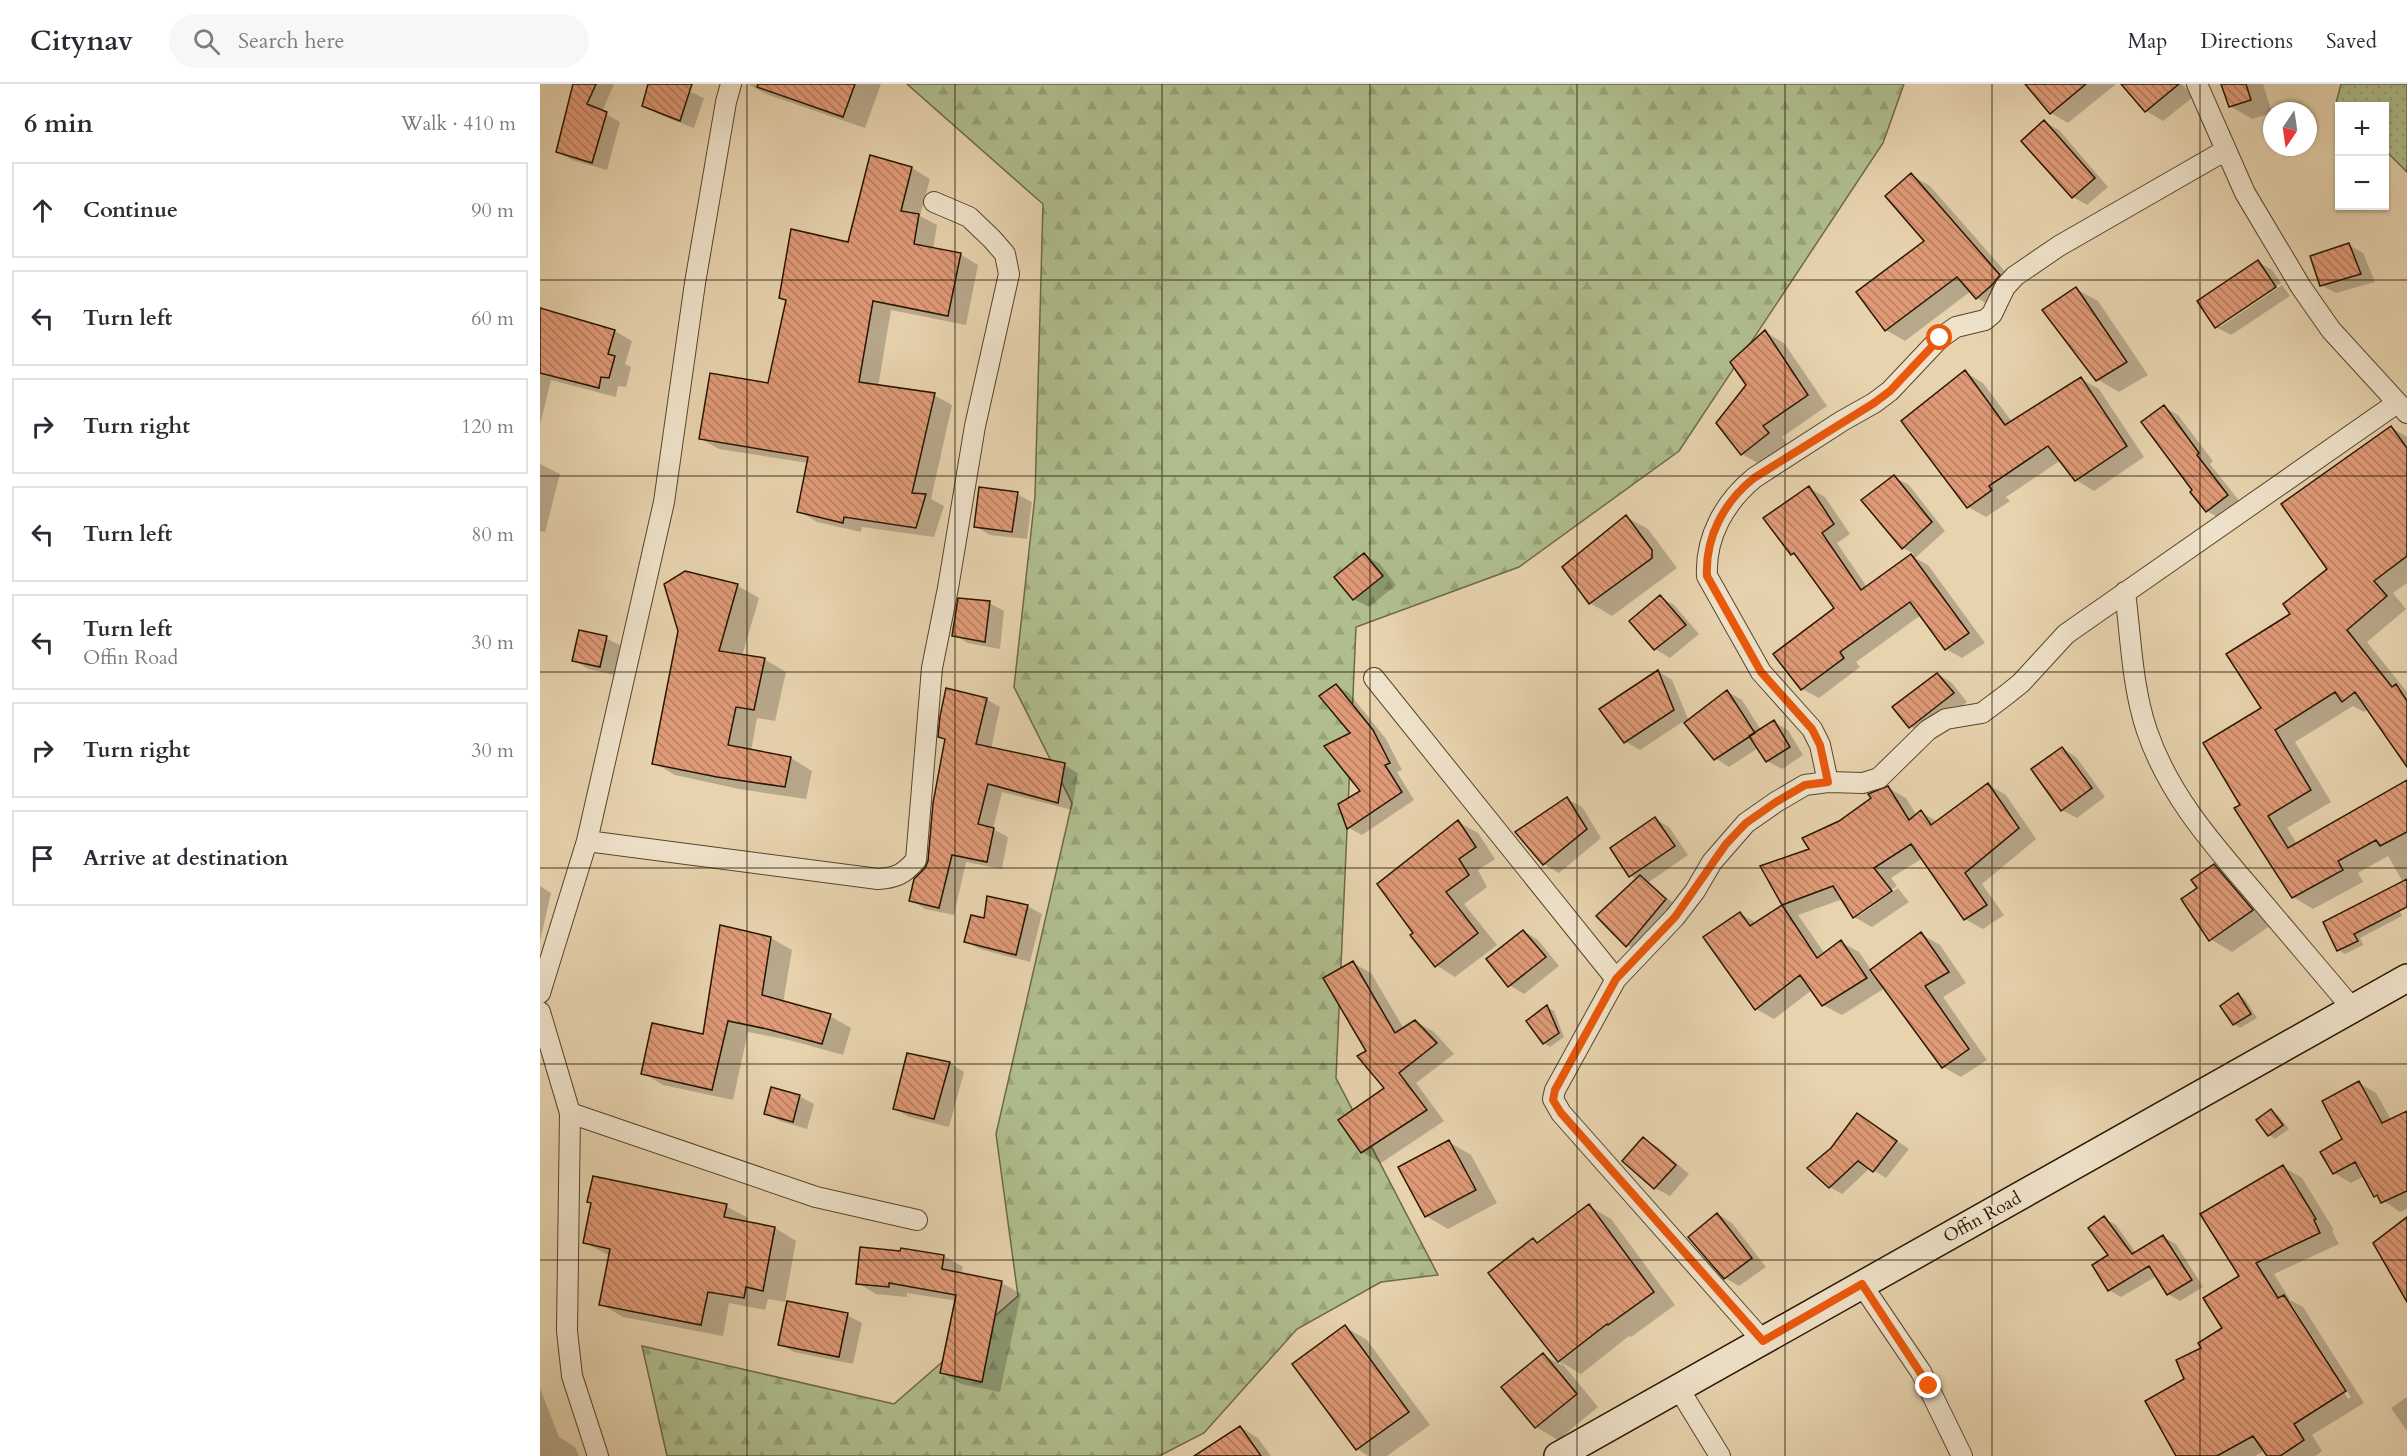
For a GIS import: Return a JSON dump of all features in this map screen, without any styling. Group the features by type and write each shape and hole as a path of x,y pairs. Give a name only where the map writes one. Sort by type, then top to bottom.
{"street":[{"path":"540,993 587,841 664,502 695,283 731,84"},
{"path":"1763,1341 1561,1113 1553,1100 1555,1090 1616,979 1675,917 1695,891 1712,862 1746,823 1805,785 1828,782 1863,783 1879,778 1928,730 1946,719 1982,713 2022,683 2066,634 2125,592 2402,408 2331,330 2301,287 2245,193 2198,84"},
{"path":"1828,782 1820,745 1812,729 1761,672 1707,576 1706,558 1711,539 1731,501 1754,478 1890,391 1940,338 1968,323 1985,320 1992,314 2005,287 2015,276 2059,246 2226,150"},
{"path":"587,841 878,879 896,878 916,860 932,668 975,426 1009,274 1005,254 992,239 969,217 934,202"},
{"path":"2125,592 2138,699 2147,732 2172,785 2200,829 2352,1008"},
{"path":"1374,678 1616,979"},
{"name":"Offin Road","path":"1558,1456 2407,978"},
{"path":"540,1012 570,1113 567,1331 572,1376 598,1456"},
{"path":"570,1113 816,1197 917,1221"},
{"path":"1862,1284 1921,1372 1962,1456"},
{"path":"1678,1389 1720,1456"}],"green space":[{"path":"907,84 1904,84 1883,143 1679,451 1519,567 1356,627 1336,1078 1438,1275 1381,1282 1297,1329 1204,1433 1159,1456 667,1456 642,1346 894,1404 1018,1296 996,1134 1072,803 1014,687 1035,496 1043,204"},
{"path":"2341,84 2407,84 2407,172 2389,154 2389,102 2336,102"}],"building":[{"path":"573,84 596,84 587,104 607,112 592,163 556,152"},
{"path":"648,84 692,84 680,121 642,106"},
{"path":"758,84 855,84 843,117 757,87"},
{"path":"2025,84 2086,84 2050,114"},
{"path":"2121,84 2179,84 2145,112"},
{"path":"2221,84 2246,84 2251,100 2229,107"},
{"path":"2044,120 2095,178 2072,198 2021,141"},
{"path":"870,155 912,167 901,211 919,214 914,244 961,253 948,316 873,301 859,382 935,393 912,493 926,494 916,528 844,517 843,523 797,512 808,457 699,439 710,373 768,383 786,300 779,298 791,229 848,242"},
{"path":"1911,173 2000,275 1976,299 1957,277 1885,331 1856,292 1924,241 1885,196"},
{"path":"2349,243 2361,274 2320,286 2310,256"},
{"path":"2258,260 2276,287 2215,328 2197,301"},
{"path":"2076,287 2127,362 2096,381 2042,310"},
{"path":"540,308 615,330 608,354 615,356 609,378 601,377 599,388 540,373"},
{"path":"1765,330 1808,395 1763,426 1769,433 1741,455 1716,423 1746,385 1730,362"},
{"path":"1965,370 2005,425 2081,377 2127,446 2075,481 2048,446 1989,486 1992,490 1967,508 1901,421"},
{"path":"2164,405 2199,453 2197,455 2228,495 2206,512 2141,422"},
{"path":"2391,426 2407,448 2407,556 2374,581 2387,596 2347,630 2392,687 2396,684 2407,701 2407,767 2355,692 2342,702 2335,692 2275,730 2311,790 2268,816 2288,848 2407,780 2407,832 2380,846 2376,840 2338,861 2343,870 2292,898 2234,808 2240,805 2203,743 2261,708 2226,654 2290,614 2283,604 2327,569 2281,504"},
{"path":"1894,475 1932,522 1902,549 1861,500"},
{"path":"1809,486 1834,524 1822,533 1861,590 1911,554 1969,633 1945,650 1910,602 1840,652 1844,658 1801,690 1773,654 1834,608 1794,553 1791,555 1763,518"},
{"path":"979,487 1018,492 1012,532 974,527"},
{"path":"1626,515 1652,550 1652,558 1589,604 1562,567"},
{"path":"1364,553 1383,576 1353,600 1334,577"},
{"path":"685,571 738,584 719,651 765,658 754,710 736,707 728,745 791,757 785,787 652,764 678,631 664,584"},
{"path":"1660,595 1686,625 1654,650 1629,621"},
{"path":"958,598 990,601 985,642 952,636"},
{"path":"579,630 607,636 600,667 572,661"},
{"path":"1658,670 1674,710 1624,743 1599,709"},
{"path":"1937,673 1954,693 1909,728 1892,707"},
{"path":"1336,684 1373,730 1390,763 1385,765 1402,792 1347,829 1338,804 1360,791 1324,746 1350,733 1319,696"},
{"path":"946,688 987,698 976,744 1065,763 1058,803 988,784 978,824 994,828 987,862 952,855 939,908 909,901 914,879 925,868 928,861 933,803 945,739 938,737"},
{"path":"1727,690 1755,733 1714,760 1684,723"},
{"path":"1774,720 1790,747 1766,762 1749,736"},
{"path":"2062,747 2092,788 2061,811 2031,769"},
{"path":"1988,783 2019,828 1965,873 1987,905 1964,920 1911,844 1874,868 1892,891 1853,918 1833,886 1782,905 1760,866 1809,849 1802,838 1839,821 1871,798 1868,794 1888,786 1909,820 1921,810 1931,825"},
{"path":"1567,797 1587,829 1543,865 1515,832"},
{"path":"1655,817 1675,846 1629,877 1610,848"},
{"path":"1458,820 1476,847 1459,859 1469,875 1446,892 1478,933 1435,967 1410,935 1413,933 1377,884"},
{"path":"2214,864 2253,910 2209,941 2181,899 2197,888 2191,880"},
{"path":"1640,875 1666,899 1626,947 1596,916"},
{"path":"2407,879 2407,907 2354,934 2358,941 2337,951 2323,922"},
{"path":"987,896 1028,905 1016,955 964,942 971,915 984,918"},
{"path":"1782,905 1817,958 1841,940 1867,978 1822,1006 1800,975 1755,1010 1703,937 1740,912 1750,926"},
{"path":"720,925 771,937 762,995 831,1014 822,1044 728,1021 712,1090 641,1074 652,1023 703,1034"},
{"path":"1523,930 1546,957 1508,987 1486,959"},
{"path":"1921,932 1949,972 1925,986 1969,1049 1942,1068 1870,970"},
{"path":"1353,961 1395,1033 1415,1020 1437,1043 1399,1073 1427,1110 1361,1153 1338,1120 1384,1088 1357,1056 1366,1051 1323,978"},
{"path":"2238,993 2251,1014 2233,1025 2220,1006"},
{"path":"1547,1005 1559,1033 1543,1044 1526,1021"},
{"path":"907,1053 950,1062 934,1119 893,1109"},
{"path":"2359,1081 2382,1123 2407,1111 2407,1191 2381,1203 2377,1195 2374,1197 2355,1162 2333,1174 2320,1152 2342,1139 2322,1101"},
{"path":"771,1087 800,1095 793,1122 764,1114"},
{"path":"2271,1109 2283,1125 2268,1136 2256,1120"},
{"path":"1857,1113 1897,1141 1873,1172 1858,1161 1829,1188 1807,1168 1831,1148"},
{"path":"1643,1137 1676,1165 1654,1189 1622,1161"},
{"path":"1449,1140 1476,1190 1425,1217 1398,1167"},
{"path":"2283,1165 2316,1219 2314,1220 2320,1233 2256,1263 2278,1298 2284,1295 2346,1391 2294,1424 2304,1440 2280,1456 2267,1456 2253,1436 2217,1456 2176,1456 2145,1401 2184,1379 2176,1360 2201,1348 2198,1343 2222,1328 2203,1298 2239,1276 2200,1214"},
{"path":"593,1176 727,1204 724,1217 775,1227 763,1291 746,1287 744,1298 708,1292 701,1325 599,1305 610,1249 583,1243 591,1203 587,1202"},
{"path":"1589,1204 1654,1292 1607,1324 1558,1362 1488,1273 1533,1238 1537,1243"},
{"path":"1717,1213 1752,1258 1724,1279 1688,1237"},
{"path":"2104,1216 2132,1254 2163,1235 2192,1280 2167,1295 2149,1266 2108,1291 2092,1265 2108,1255 2088,1228"},
{"path":"2407,1217 2407,1302 2373,1243"},
{"path":"860,1247 900,1251 901,1248 944,1255 942,1269 1002,1281 982,1382 940,1373 956,1295 889,1283 889,1287 856,1284"},
{"path":"787,1301 848,1313 839,1357 778,1345"},
{"path":"1345,1325 1409,1412 1356,1450 1292,1364"},
{"path":"1543,1353 1577,1394 1535,1428 1501,1387"},
{"path":"1240,1426 1261,1456 1194,1456"}],"route":[{"path":"1929,1386 1862,1284 1763,1341 1561,1113 1553,1100 1555,1090 1616,979 1675,917 1726,844 1746,823 1776,802 1805,785 1828,782 1820,745 1812,729 1761,672 1707,576 1706,558 1718,522 1731,501 1754,478 1890,391 1940,338"}]}
